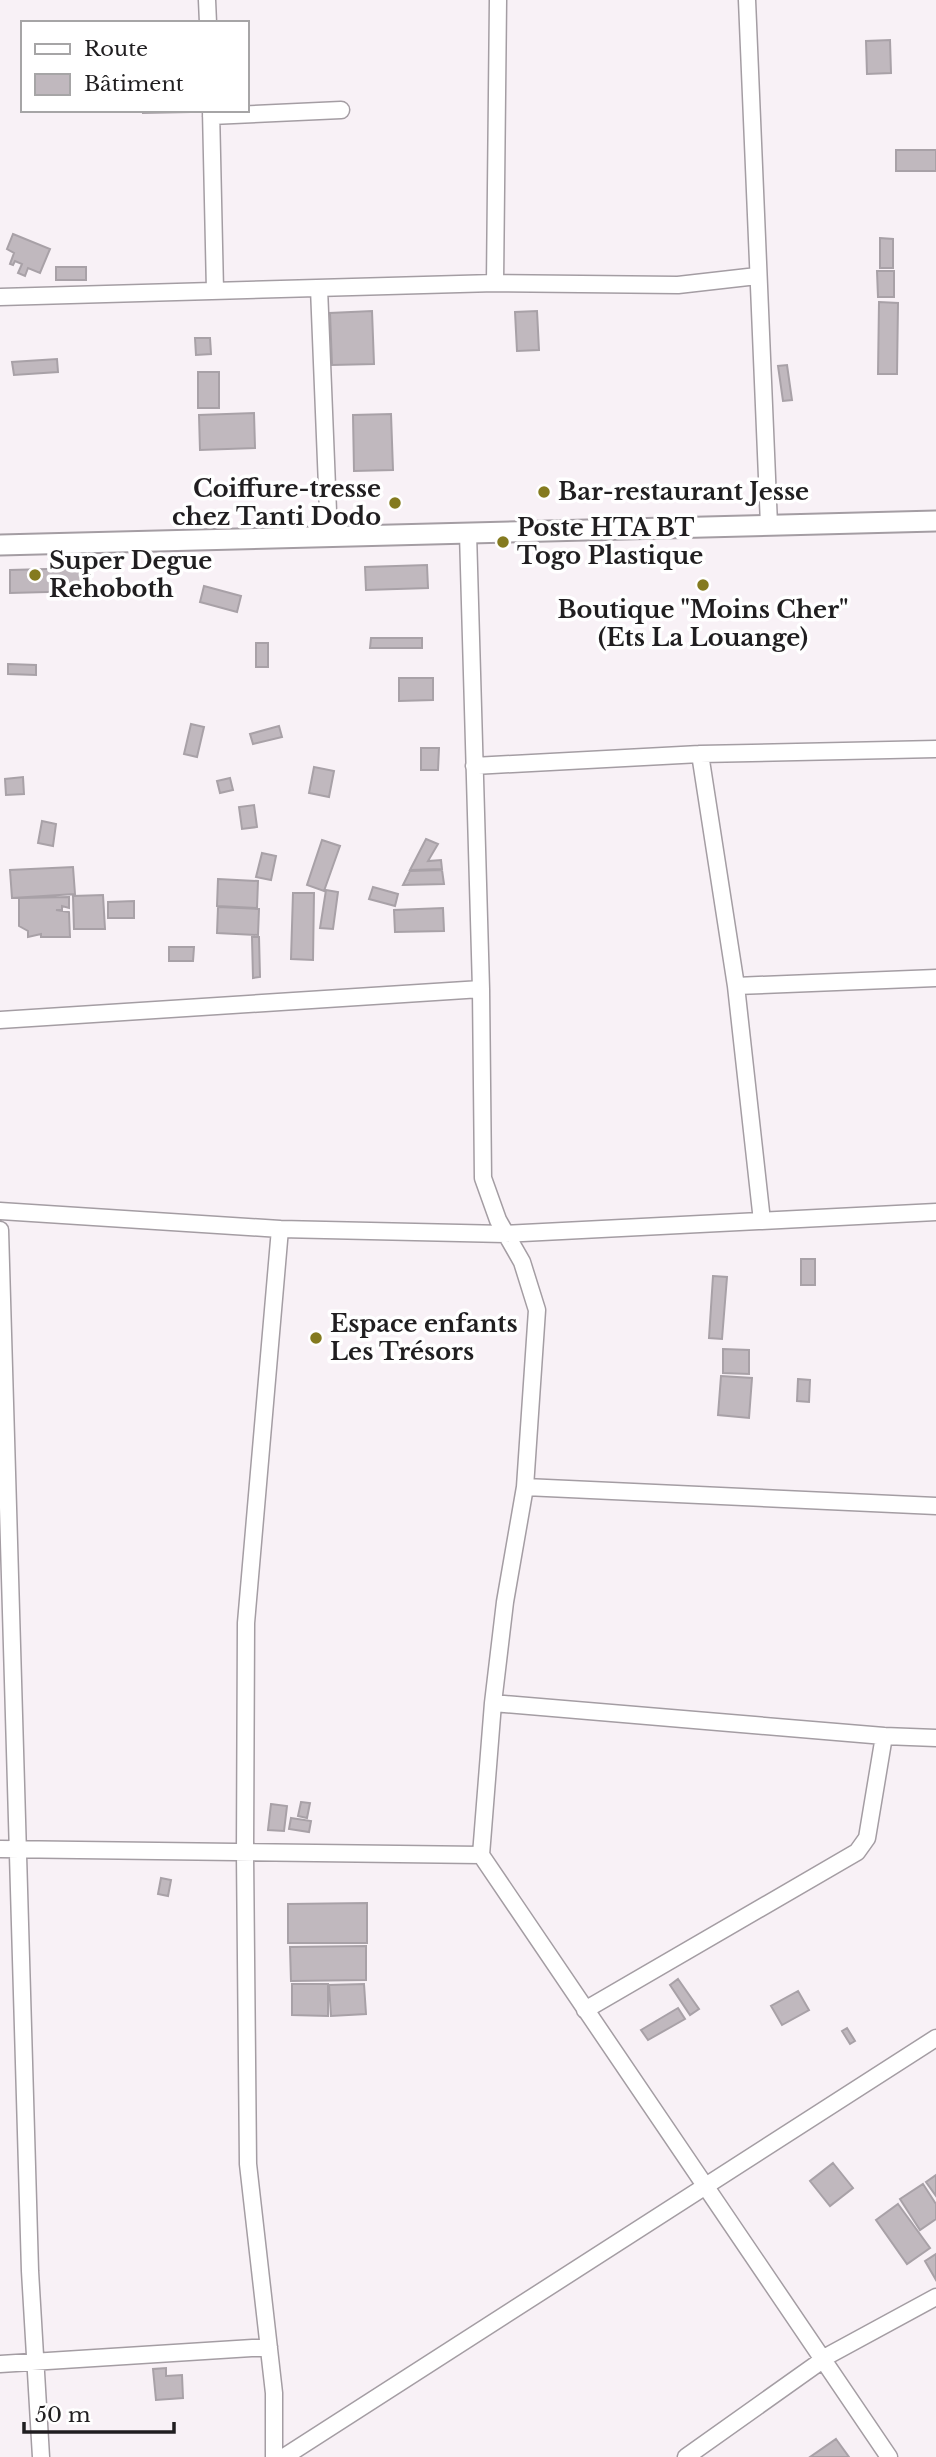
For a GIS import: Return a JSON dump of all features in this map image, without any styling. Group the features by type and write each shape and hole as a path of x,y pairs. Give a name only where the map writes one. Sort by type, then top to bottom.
{"street":[{"path":"207,0 208,21"},
{"path":"495,283 498,0"},
{"path":"747,0 769,525"},
{"path":"215,292 211,113 341,110"},
{"path":"0,297 495,283 678,285 757,276"},
{"path":"318,288 330,536"},
{"path":"0,545 936,521"},
{"path":"468,533 481,989 483,1178 489,1201 522,1262 537,1310 525,1487 505,1602 493,1703 481,1855 889,2457"},
{"path":"474,766 701,754 936,749"},
{"path":"701,754 736,986 762,1221"},
{"path":"736,986 936,978"},
{"path":"0,1020 481,989"},
{"path":"0,1211 280,1229 505,1234 936,1212"},
{"path":"274,2457 274,2393 248,2164 246,1623 280,1229"},
{"path":"0,1230 17,1849 35,2362 41,2457"},
{"path":"525,1487 936,1506"},
{"path":"493,1703 884,1736 936,1738"},
{"path":"585,2010 856,1852 867,1838 884,1736"},
{"path":"0,1849 481,1855"},
{"path":"284,2457 936,2038"},
{"path":"687,2457 822,2360 936,2297"},
{"path":"0,2364 269,2347"}],"building":[{"path":"890,40 891,73 867,74 866,41"},
{"path":"896,150 936,150 936,171 896,171"},
{"path":"13,234 50,249 40,273 28,268 25,276 18,273 22,264 15,261 13,265 10,264 14,253 7,249"},
{"path":"880,238 893,239 893,268 880,268"},
{"path":"56,267 86,267 86,280 56,280"},
{"path":"877,271 894,271 894,297 878,297"},
{"path":"879,302 898,303 897,374 878,374"},
{"path":"372,311 374,364 332,365 330,313"},
{"path":"537,311 539,350 517,351 515,312"},
{"path":"195,338 210,338 211,354 196,355"},
{"path":"57,359 58,372 14,375 12,362"},
{"path":"787,365 792,400 783,401 778,366"},
{"path":"198,372 219,372 219,408 198,408"},
{"path":"254,413 255,448 200,450 199,415"},
{"path":"391,414 393,470 354,471 353,415"},
{"path":"427,565 428,588 366,590 365,567"},
{"path":"84,568 85,591 10,593 10,570"},
{"path":"204,586 241,596 237,612 200,602"},
{"path":"371,638 422,638 422,648 370,648"},
{"path":"256,643 268,643 268,667 256,667"},
{"path":"8,664 36,665 36,675 8,674"},
{"path":"399,678 433,678 433,700 399,701"},
{"path":"191,724 204,727 197,757 184,754"},
{"path":"279,726 282,737 253,744 250,734"},
{"path":"421,748 439,748 438,770 421,770"},
{"path":"314,767 334,771 329,797 309,793"},
{"path":"23,777 24,794 6,795 5,779"},
{"path":"230,778 233,790 220,793 217,781"},
{"path":"254,805 257,827 242,829 239,807"},
{"path":"42,821 56,824 53,846 38,843"},
{"path":"426,839 438,844 428,861 441,860 442,869 410,870"},
{"path":"322,840 340,846 324,891 307,885"},
{"path":"262,853 276,856 271,880 256,877"},
{"path":"73,867 75,894 12,898 10,870"},
{"path":"442,870 444,884 403,885 410,871"},
{"path":"218,879 258,881 257,908 217,906"},
{"path":"373,887 398,894 395,906 369,899"},
{"path":"326,890 338,892 333,929 320,928"},
{"path":"293,893 314,893 313,960 291,959"},
{"path":"103,895 105,929 74,929 73,896"},
{"path":"69,897 69,908 62,906 62,910 56,910 69,912 70,937 41,937 41,934 28,937 28,931 19,926 19,898"},
{"path":"134,901 134,918 108,918 108,902"},
{"path":"218,907 259,909 258,935 217,933"},
{"path":"443,908 444,931 395,932 394,910"},
{"path":"252,937 259,937 260,977 253,978"},
{"path":"169,947 194,947 193,961 169,961"},
{"path":"801,1259 815,1259 815,1285 801,1285"},
{"path":"713,1276 727,1277 722,1339 709,1338"},
{"path":"723,1349 749,1350 749,1374 723,1373"},
{"path":"721,1376 752,1378 749,1418 718,1415"},
{"path":"798,1379 810,1380 809,1402 797,1401"},
{"path":"301,1802 310,1803 307,1818 298,1816"},
{"path":"271,1804 287,1806 284,1831 268,1830"},
{"path":"291,1818 311,1821 309,1832 289,1829"},
{"path":"161,1878 171,1880 168,1896 158,1894"},
{"path":"367,1903 367,1943 288,1943 288,1904"},
{"path":"366,1946 366,1980 291,1981 290,1947"},
{"path":"678,1979 699,2009 690,2015 670,1985"},
{"path":"292,1984 328,1984 328,2016 292,2015"},
{"path":"364,1984 366,2014 331,2016 329,1985"},
{"path":"798,1991 809,2010 782,2025 771,2006"},
{"path":"678,2008 685,2019 648,2040 641,2030"},
{"path":"847,2028 855,2041 850,2044 842,2031"},
{"path":"833,2163 853,2188 830,2206 810,2181"},
{"path":"936,2175 936,2196 926,2182"},
{"path":"923,2184 936,2204 936,2219 920,2230 900,2199"},
{"path":"898,2204 930,2248 907,2264 876,2220"},
{"path":"936,2254 936,2280 925,2261"},
{"path":"166,2368 166,2376 182,2375 183,2398 156,2400 153,2369"},
{"path":"836,2439 849,2457 810,2457"}],"place":[{"name":"Bar-restaurant Jesse","path":"544,492"},
{"name":"Coiffure-tresse chez Tanti Dodo","path":"395,503"},
{"name":"Poste HTA BT Togo Plastique","path":"503,542"},
{"name":"Super Degue Rehoboth","path":"35,575"},
{"name":"Boutique \"Moins Cher\" (Ets La Louange)","path":"703,585"},
{"name":"Espace enfants Les Trésors","path":"316,1338"}]}
